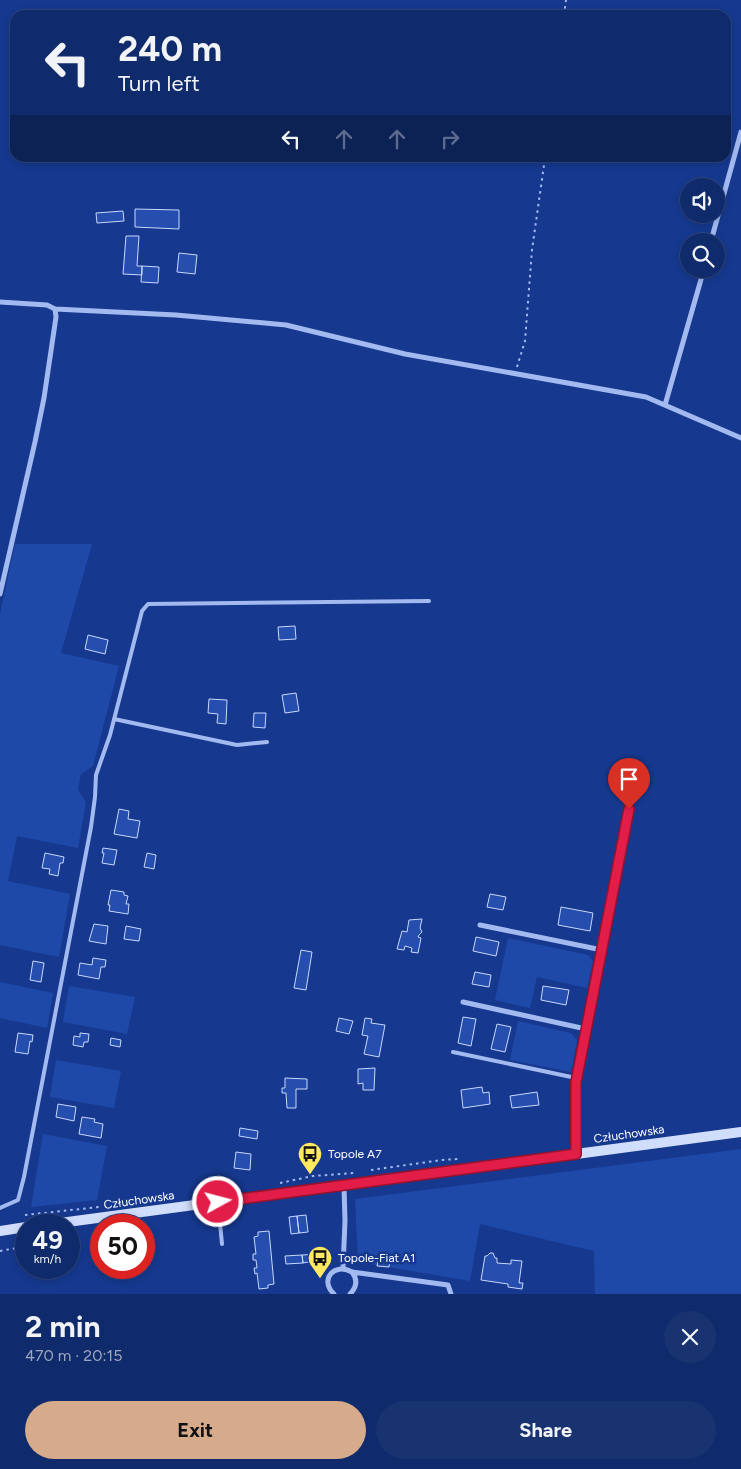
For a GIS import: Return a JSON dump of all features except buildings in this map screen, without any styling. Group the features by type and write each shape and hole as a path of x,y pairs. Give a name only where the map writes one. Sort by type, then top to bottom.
{"main road":[{"name":"Człuchowska","path":"80,1220 741,1132"},
{"path":"0,1231 15,1229"}],"street":[{"path":"713,233 741,132"},
{"path":"665,405 701,278"},
{"path":"0,302 47,305 55,309 176,315 286,325 405,354 646,397 741,438"},
{"path":"0,594 36,442 56,317 55,309"},
{"path":"576,1154 576,1078 629,809"},
{"path":"480,925 602,950"},
{"path":"463,1002 586,1029"},
{"path":"343,1268 344,1186"},
{"path":"331,1293 328,1286 329,1277 334,1271 343,1268 352,1272 448,1285 451,1294"},
{"path":"350,1294 356,1285 355,1276 352,1272"}],"lane":[{"path":"0,1208 18,1200 24,1176 91,827 96,775 110,735 142,611 148,604 429,601"},
{"path":"114,719 237,745 267,742"},
{"path":"453,1052 576,1078"},
{"path":"218,1202 222,1244"}],"path":[{"path":"515,374 525,341 532,250 544,162"},
{"path":"0,1250 15,1248"}],"shaded area":[{"path":"15,544 92,544 61,653 119,666 93,766 81,774 78,790 86,802 78,848 17,836 8,881 70,894 59,957 0,945 0,614"},
{"path":"508,938 588,955 593,961 587,988 537,977 530,1008 495,1000"},
{"path":"0,982 53,993 47,1028 0,1018"},
{"path":"69,986 135,997 127,1034 63,1022"},
{"path":"518,1021 571,1033 577,1040 571,1072 510,1060"},
{"path":"56,1060 121,1071 114,1108 50,1097"},
{"path":"43,1134 107,1146 97,1200 31,1207"},
{"path":"741,1149 741,1294 595,1294 594,1251 480,1224 470,1281 358,1262 355,1199"}],"place":[{"name":"Topole A7","path":"310,1175"},
{"name":"Topole-Fiat A1","path":"320,1279"}],"route":[{"path":"218,1202 576,1154 576,1082 629,809"}]}
